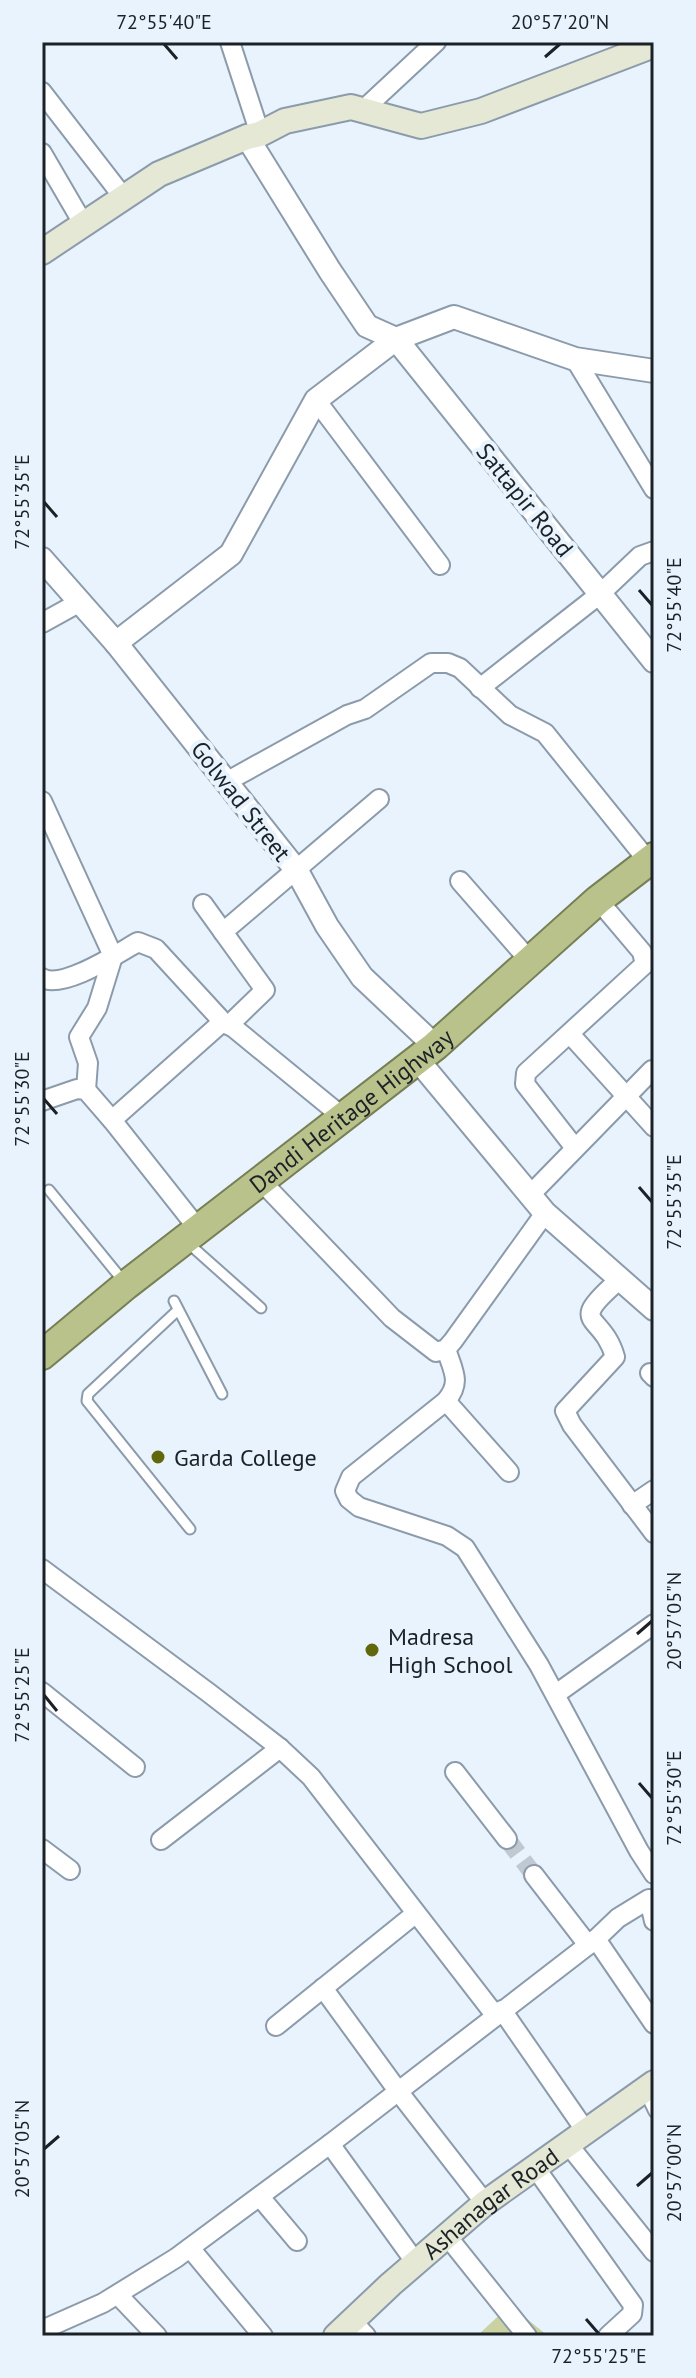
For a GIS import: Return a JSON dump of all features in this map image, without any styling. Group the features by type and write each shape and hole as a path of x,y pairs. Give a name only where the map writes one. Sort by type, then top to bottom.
{"highway":[{"name":"Dandi Heritage Highway","path":"42,1355 126,1285 157,1267 426,1052 598,900 651,859"}],"main road":[{"path":"42,252 159,174 285,121 351,107 421,126 481,111 654,45"},
{"name":"Ashanagar Road","path":"352,2331 416,2263 485,2203 576,2137 651,2095"}],"street":[{"path":"230,42 254,136 330,271 367,326 396,339"},
{"path":"363,110 436,42"},
{"path":"42,92 124,198"},
{"path":"42,153 84,225"},
{"path":"116,643 231,554 316,400 396,339 454,317 575,359 654,371"},
{"name":"Sattapir Road","path":"396,339 654,661"},
{"path":"575,359 654,489"},
{"path":"316,400 440,565"},
{"path":"480,688 600,594 640,556 654,551"},
{"name":"Golwad Street","path":"42,559 116,643 297,871 327,926 362,977 426,1052 529,1196 654,1309"},
{"path":"42,623 80,602"},
{"path":"226,782 347,715 365,709 431,663 448,663 460,668 510,715 545,733 651,859"},
{"path":"223,932 379,799"},
{"path":"42,801 113,956 97,1008 79,1037 88,1063 86,1090"},
{"path":"460,881 529,960"},
{"path":"575,1148 524,1079 526,1073 645,964 642,952 598,900"},
{"path":"112,1120 219,1025 227,1024 265,990 203,904"},
{"path":"42,978 55,981 68,978 138,942 148,944 227,1024 344,1118"},
{"path":"570,1034 654,1127"},
{"path":"529,1196 652,1070"},
{"path":"42,1101 77,1089 86,1090 112,1120 192,1236"},
{"path":"261,1181 392,1318 436,1352 446,1349 545,1213"},
{"path":"619,1280 594,1302 590,1310 591,1319 612,1347 615,1357 565,1411 572,1425 654,1533"},
{"path":"446,1349 457,1382 454,1392 351,1477 345,1491 359,1507 447,1536 465,1548 646,1846 654,1874"},
{"path":"446,1401 509,1472"},
{"path":"632,1505 654,1490"},
{"path":"42,1569 280,1748 311,1777 415,1914 498,2013 576,2137 654,2252"},
{"path":"556,1694 654,1624"},
{"path":"42,1692 135,1767"},
{"path":"161,1840 280,1748"},
{"path":"455,1772 507,1839"},
{"path":"42,1849 70,1870"},
{"path":"534,1875 592,1942 654,2024"},
{"path":"43,2328 118,2295 190,2248 592,1942 618,1918 651,1898 654,1921"},
{"path":"276,2026 415,1914"},
{"path":"323,1988 485,2203"},
{"path":"330,2144 416,2263"},
{"path":"534,2166 633,2305 632,2314 608,2336"},
{"path":"260,2197 297,2241"},
{"path":"447,2236 527,2336"},
{"path":"190,2248 263,2336"},
{"path":"118,2295 157,2336"}],"lane":[{"path":"49,1190 126,1285"},
{"path":"192,1236 261,1308"},
{"path":"190,1529 87,1401 88,1394 176,1306 222,1394"}],"green space":[{"path":"510,2305 548,2336 477,2336"}],"tunnel":[{"path":"507,1839 534,1875"}],"place":[{"name":"Garda College","path":"158,1457"},
{"name":"Madresa High School","path":"372,1650"}]}
